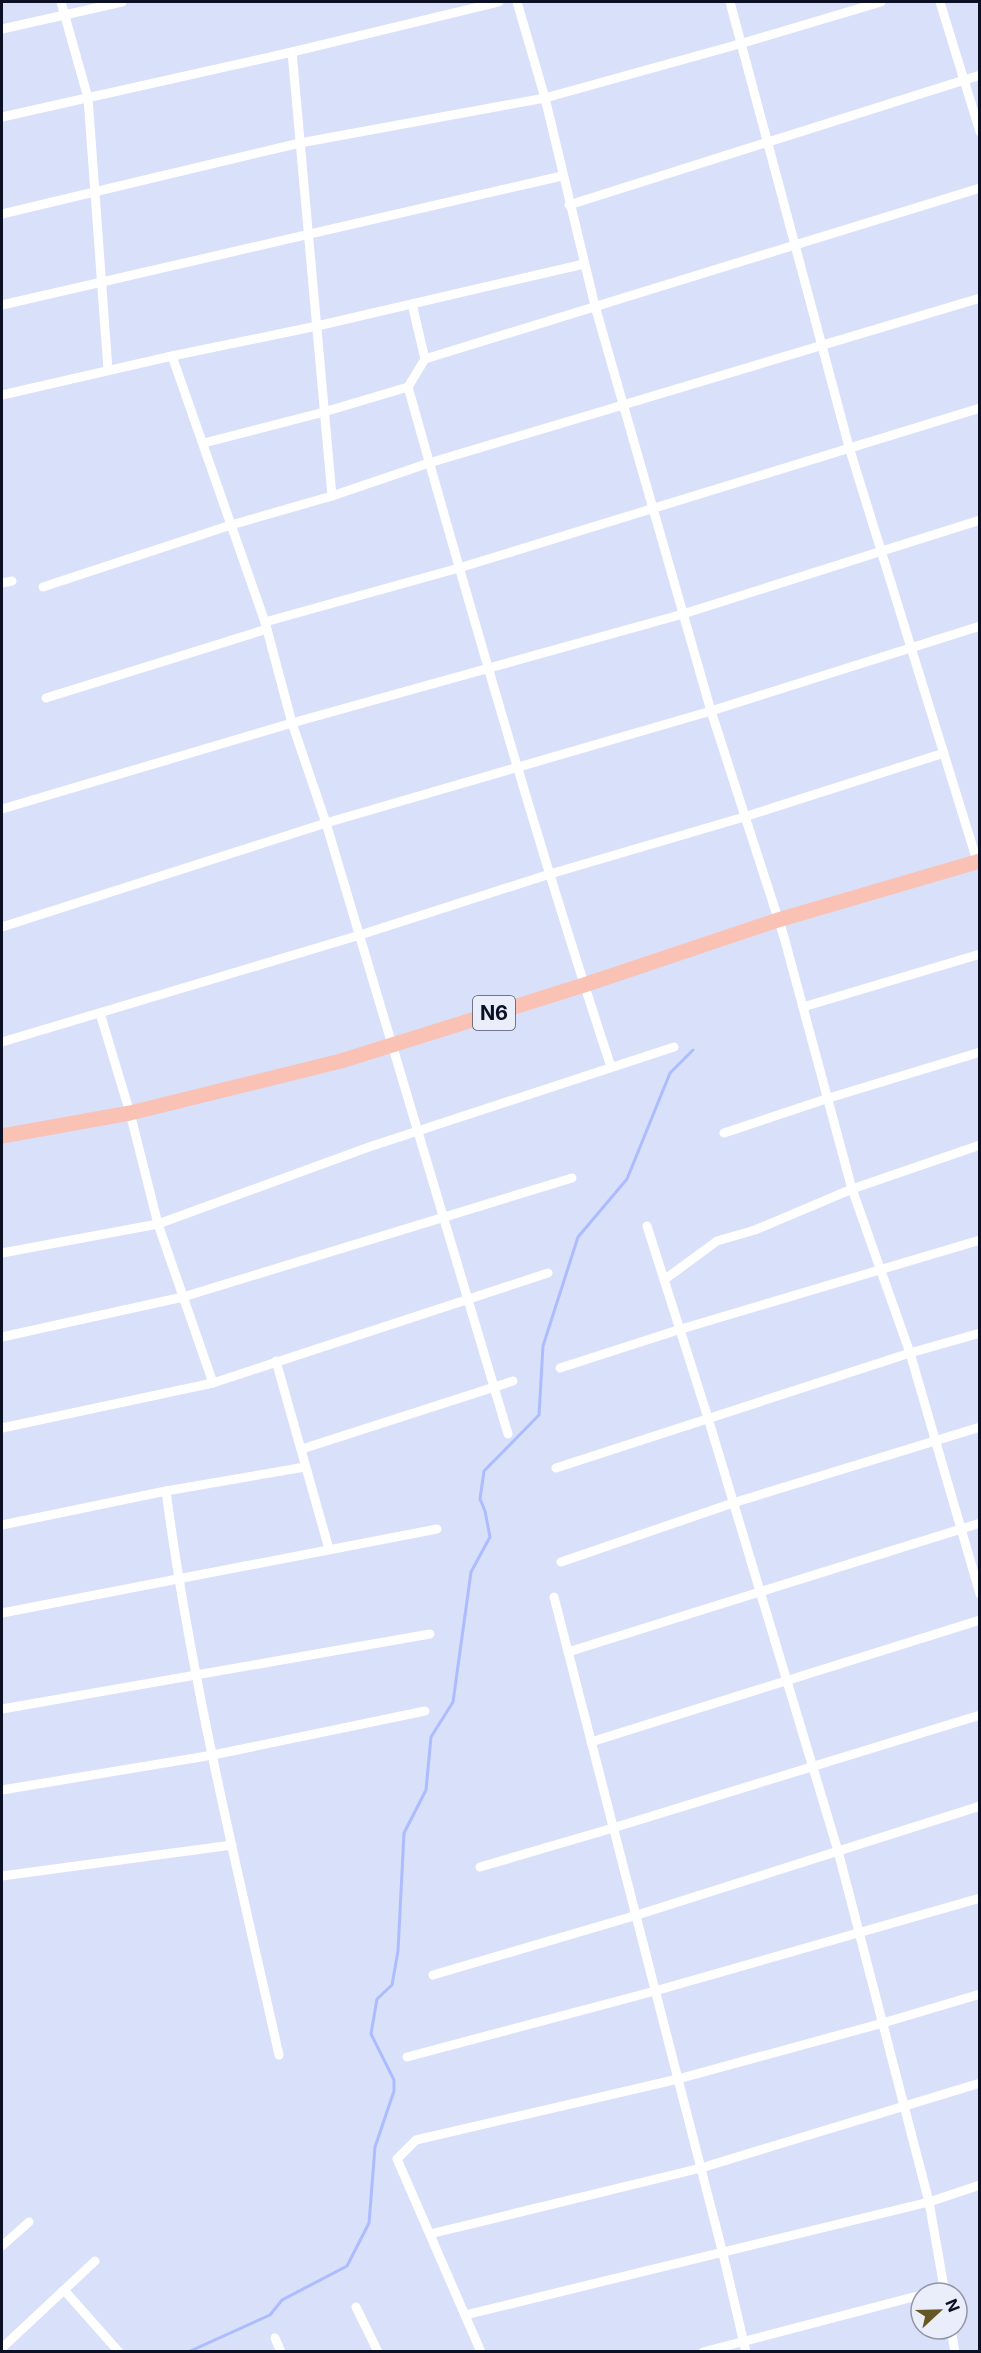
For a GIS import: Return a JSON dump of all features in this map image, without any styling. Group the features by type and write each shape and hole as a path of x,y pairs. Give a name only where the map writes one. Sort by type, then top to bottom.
{"highway":[{"name":"N6","path":"2,1136 130,1113 341,1060 584,985 778,920 979,864"}],"street":[{"path":"60,2 88,98 108,370"},
{"path":"2,29 122,2"},
{"path":"2,117 292,52 499,2"},
{"path":"517,2 544,98 595,306 711,711 778,920 829,1098 852,1189 910,1353 980,1594"},
{"path":"730,2 743,43 849,447 979,864"},
{"path":"2,214 300,143 544,98 881,2"},
{"path":"940,2 980,132"},
{"path":"292,52 332,496"},
{"path":"569,205 980,75"},
{"path":"2,305 562,176"},
{"path":"204,443 324,412 408,387 425,359 980,188"},
{"path":"2,395 585,264"},
{"path":"43,587 231,525 332,496 429,462 980,298"},
{"path":"412,304 425,359"},
{"path":"172,356 266,626 292,723 326,823 508,1434"},
{"path":"408,387 488,669 611,1067"},
{"path":"46,698 266,626 653,510 980,408"},
{"path":"2,809 292,723 683,614 980,520"},
{"path":"2,583 12,581"},
{"path":"2,927 326,823 711,711 980,626"},
{"path":"2,1042 360,935 944,753"},
{"path":"803,1007 980,954"},
{"path":"100,1013 130,1113 158,1224 213,1383"},
{"path":"2,1253 158,1224 417,1131 674,1047"},
{"path":"724,1133 980,1052"},
{"path":"664,1280 717,1241 755,1230 852,1189 980,1145"},
{"path":"2,1337 183,1297 572,1178"},
{"path":"646,1226 708,1418 838,1851 929,2202 942,2281"},
{"path":"560,1368 678,1330 980,1240"},
{"path":"2,1428 213,1383 548,1274"},
{"path":"556,1468 910,1353 980,1333"},
{"path":"276,1361 329,1549"},
{"path":"302,1449 513,1381"},
{"path":"561,1562 733,1503 980,1427"},
{"path":"2,1525 166,1491 305,1467"},
{"path":"166,1491 178,1580 195,1674 279,2055"},
{"path":"568,1652 980,1523"},
{"path":"2,1613 437,1529"},
{"path":"554,1597 614,1828 634,1916 723,2254 746,2352"},
{"path":"591,1742 980,1620"},
{"path":"2,1709 430,1634"},
{"path":"2,1790 213,1755 424,1711"},
{"path":"480,1867 980,1715"},
{"path":"433,1975 634,1916 980,1806"},
{"path":"2,1876 232,1845"},
{"path":"407,2056 655,1991 980,1898"},
{"path":"481,2352 397,2159 416,2140 678,2079 883,2024 980,1994"},
{"path":"430,2234 701,2168 980,2083"},
{"path":"465,2315 723,2254 929,2202 980,2185"},
{"path":"2,2246 29,2222"},
{"path":"2,2333 5,2345 95,2261"},
{"path":"64,2289 120,2352"},
{"path":"703,2352 909,2298"},
{"path":"356,2307 378,2352"},
{"path":"275,2338 281,2352"}],"waterway":[{"path":"188,2352 270,2315 282,2300 347,2266 369,2223 375,2147 394,2091 394,2080 371,2034 377,1999 392,1985 398,1951 404,1833 426,1790 431,1737 453,1702 471,1572 490,1537 480,1499 484,1471 539,1415 543,1346 578,1237 627,1179 670,1073 693,1050"}]}
